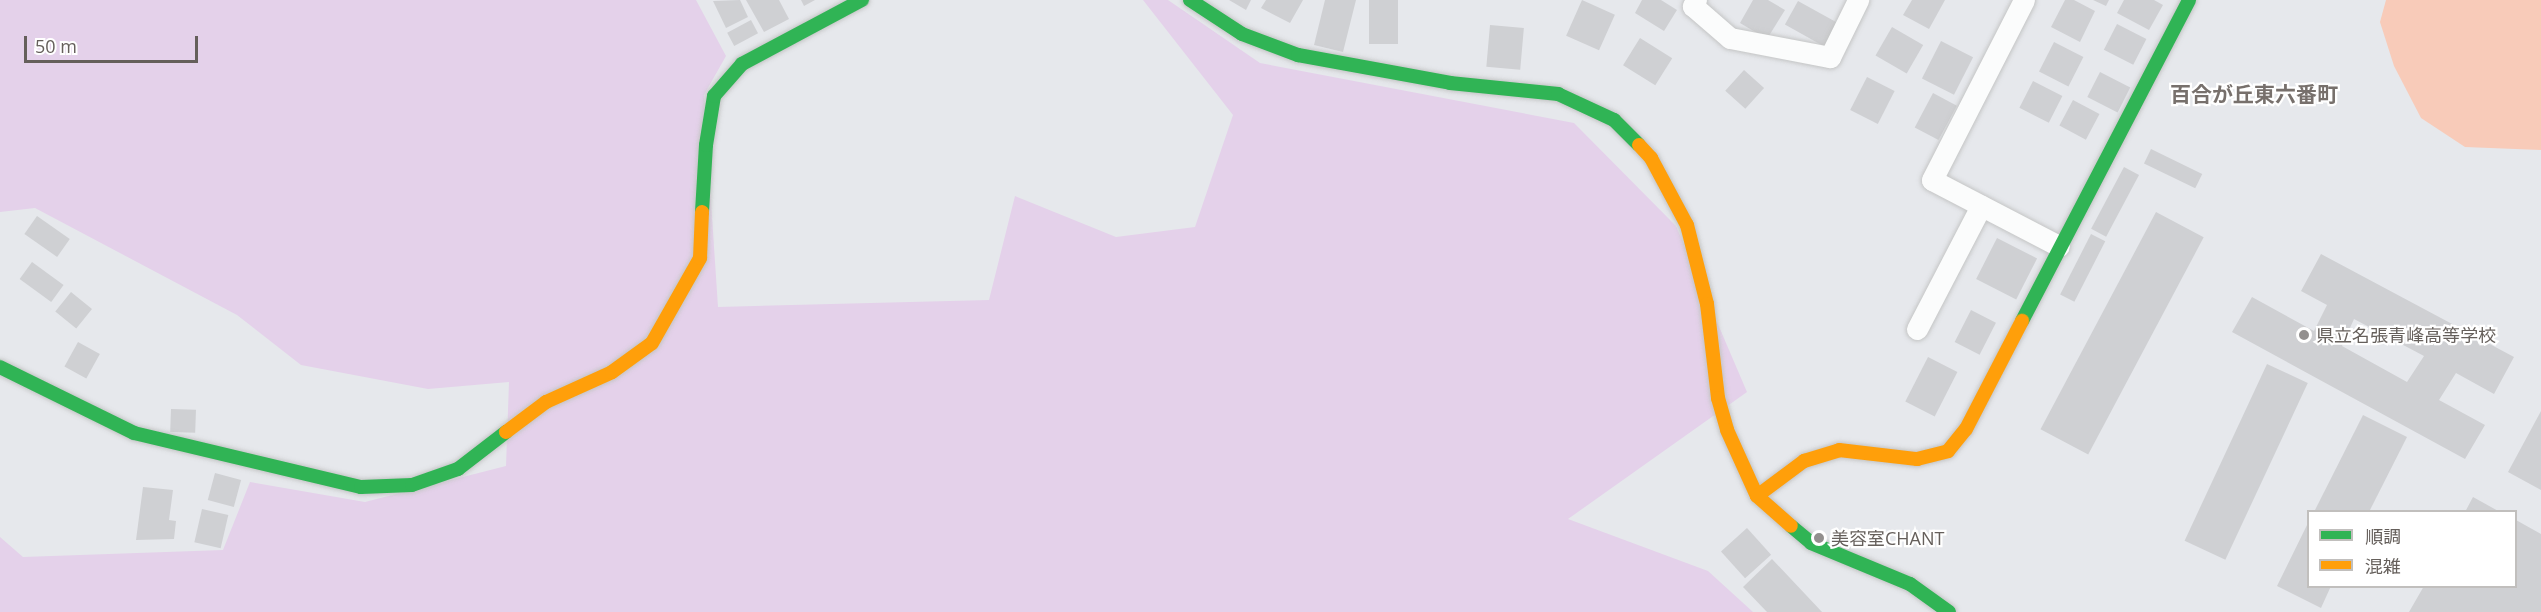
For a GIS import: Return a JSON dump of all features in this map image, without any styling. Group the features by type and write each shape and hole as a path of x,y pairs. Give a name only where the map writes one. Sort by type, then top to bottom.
{"street":[{"path":"0,367 134,433 361,487 412,485 458,469 546,402 612,372 652,343 700,258 706,145 714,96 742,64 862,0"},
{"path":"1190,0 1242,34 1298,55 1450,83 1558,94 1614,120 1652,158 1687,225 1707,304 1718,398 1727,430 1757,496 1811,543 1910,584 1949,612"},
{"path":"1696,0 1693,6 1730,38 1830,57 1858,0"},
{"path":"2024,0 1932,180 2059,246"},
{"path":"1757,496 1804,461 1839,450 1917,459 1948,451 1966,429 2059,246 2189,0"},
{"path":"1917,329 1981,206"}],"shaded area":[{"path":"0,0 696,0 726,56 704,95 718,307 989,300 1015,196 1116,237 1195,227 1233,115 1143,0 1168,0 1260,63 1574,123 1676,226 1747,392 1568,519 1708,571 1753,612 0,612 0,537 23,557 223,550 250,482 365,502 506,466 509,382 428,389 301,365 237,315 35,208 0,212"},
{"path":"2386,0 2541,0 2541,150 2465,147 2421,118 2394,66 2380,22"}],"building":[{"path":"740,0 748,17 726,28 713,1"},
{"path":"746,0 779,0 789,19 764,32"},
{"path":"801,0 815,0 804,6"},
{"path":"1229,0 1251,0 1246,10"},
{"path":"1266,0 1303,0 1290,23 1261,8"},
{"path":"1325,0 1356,0 1343,52 1314,45"},
{"path":"1369,0 1398,0 1398,44 1369,44"},
{"path":"1582,0 1615,15 1599,50 1566,36"},
{"path":"1642,0 1661,0 1677,10 1664,31 1635,13"},
{"path":"1753,0 1768,0 1785,10 1767,39 1740,23"},
{"path":"1912,0 1945,0 1929,29 1903,15"},
{"path":"2065,0 2074,0 2095,11 2080,42 2051,27"},
{"path":"2093,0 2109,0 2106,6"},
{"path":"2124,0 2154,0 2163,5 2149,30 2117,13"},
{"path":"1798,1 1837,23 1824,46 1785,25"},
{"path":"751,20 758,33 734,46 727,33"},
{"path":"2117,24 2146,39 2133,65 2104,50"},
{"path":"1490,25 1524,28 1520,70 1486,67"},
{"path":"1892,27 1923,45 1907,74 1876,56"},
{"path":"1640,38 1672,58 1655,85 1623,65"},
{"path":"1941,41 1973,57 1954,95 1922,78"},
{"path":"2054,42 2083,57 2068,86 2039,71"},
{"path":"1744,70 1764,88 1745,109 1725,91"},
{"path":"2100,72 2130,87 2118,112 2087,97"},
{"path":"1867,77 1895,91 1878,124 1850,110"},
{"path":"2033,81 2062,96 2049,123 2019,108"},
{"path":"1933,93 1957,106 1939,140 1915,127"},
{"path":"2073,100 2099,114 2086,140 2059,126"},
{"path":"2151,149 2202,174 2195,188 2144,163"},
{"path":"2124,167 2139,175 2106,237 2091,229"},
{"path":"2156,212 2204,237 2088,455 2041,429"},
{"path":"37,216 70,239 57,257 24,234"},
{"path":"2091,234 2105,241 2074,302 2060,295"},
{"path":"1997,238 2037,258 2016,299 1976,279"},
{"path":"2321,254 2514,357 2494,394 2456,373 2439,400 2485,425 2465,459 2232,332 2252,297 2314,331 2327,305 2301,291","holes":["2354,319 2424,356 2407,382 2342,346"]},
{"path":"32,262 64,285 51,302 20,279"},
{"path":"71,292 92,309 76,328 55,311"},
{"path":"1971,310 1996,323 1980,355 1955,342"},
{"path":"78,342 100,354 86,379 64,366"},
{"path":"1928,357 1957,372 1935,417 1905,402"},
{"path":"2267,364 2308,383 2225,560 2185,541"},
{"path":"171,409 196,410 195,433 170,432"},
{"path":"2541,411 2541,490 2508,472"},
{"path":"2363,415 2407,437 2370,510 2315,510"},
{"path":"215,473 241,480 234,507 208,500"},
{"path":"143,487 173,490 169,520 176,521 174,539 136,540"},
{"path":"2473,497 2496,510 2466,510"},
{"path":"202,509 228,515 221,548 194,542"},
{"path":"2517,521 2541,534 2541,612 2409,612 2423,588 2517,588"},
{"path":"2307,525 2307,588 2330,588 2321,608 2277,586"},
{"path":"1747,528 1771,555 1745,578 1721,551"},
{"path":"1772,559 1822,612 1767,612 1743,587"}],"traffic: fast":[{"path":"702,212 706,145 714,96 742,64 862,0"},
{"path":"1190,0 1242,34 1298,55 1450,83 1558,94 1614,120 1639,145"},
{"path":"2022,321 2189,0"},
{"path":"0,367 134,433 361,487 412,485 458,469 506,432"},
{"path":"1791,526 1811,543 1910,584 1949,612"}],"traffic: slow":[{"path":"1639,145 1651,158 1687,225 1707,304 1718,398 1727,430 1757,496 1791,526"},
{"path":"506,432 546,402 612,372 652,343 700,258 702,212"},
{"path":"1757,496 1804,461 1839,450 1917,459 1948,451 1966,429 2022,321"}],"place":[{"name":"県立名張青峰高等学校","path":"2304,335"},
{"name":"美容室CHANT","path":"1819,538"}],"district":[{"name":"百合が丘東六番町","path":"2254,94"}]}
